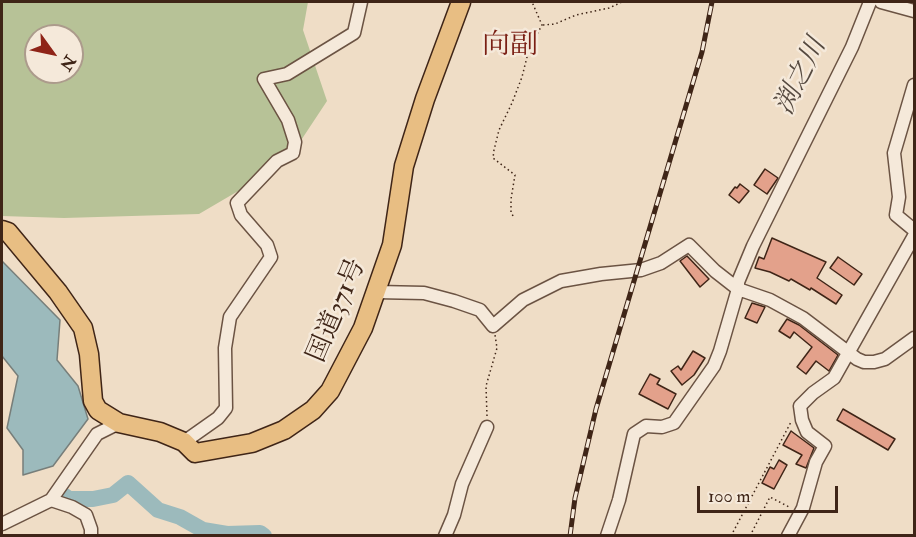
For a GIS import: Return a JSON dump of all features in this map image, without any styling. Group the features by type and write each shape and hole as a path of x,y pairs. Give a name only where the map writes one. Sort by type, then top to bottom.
{"highway":[{"name":"国道371号","path":"2,230 8,232 58,292 83,328 89,354 93,401 98,410 118,423 160,432 184,442 195,453 211,452 264,439 284,430 304,416 330,391 363,328 392,245 404,166 425,99 461,2"}],"street":[{"path":"184,442 218,418 226,408 225,348 230,317 271,257 267,244 241,215 237,203 277,161 293,153 295,142 288,120 264,79 287,74 354,33 361,2"},
{"path":"607,536 620,500 634,434 646,426 662,427 674,423 714,366 738,289 738,282 753,246 852,47 870,2"},
{"path":"881,2 915,11"},
{"path":"915,85 894,153 899,197 896,215 915,230"},
{"path":"788,536 800,513 816,462 825,446 807,432 800,406 834,378 915,236"},
{"path":"377,292 424,293 454,301 480,310 493,326 523,300 561,281 641,270 661,263 689,245 715,271 738,289 770,300 803,318 864,362 874,362 885,358 915,338"},
{"path":"2,524 51,500 97,434 118,423"},
{"path":"445,536 454,515 462,484 487,427"},
{"path":"51,500 72,507 86,515 91,536"}],"path":[{"path":"532,2 542,25"},
{"path":"542,25 555,24 576,15 609,8 622,2"},
{"path":"513,216 511,199 515,175 493,158 494,150 498,130 512,103 529,50 542,25"},
{"path":"487,427 486,386 497,348 493,326"},
{"path":"731,536 800,406"},
{"path":"750,536 770,497 800,513"}],"green space":[{"path":"2,2 308,2 303,30 327,101 286,163 199,214 64,218 2,216"}],"water":[{"path":"2,261 60,320 57,360 78,386 88,419 53,466 23,475 23,450 7,428 18,376 2,356"}],"building":[{"path":"765,169 778,178 767,194 754,185"},
{"path":"740,184 749,191 739,203 729,195"},
{"path":"772,238 826,262 817,278 842,295 836,304 811,288 810,290 791,279 789,281 755,268 759,257 764,259"},
{"path":"687,256 709,279 700,287 680,261"},
{"path":"838,257 862,274 854,285 830,268"},
{"path":"752,303 765,307 757,323 745,318"},
{"path":"787,319 799,325 838,355 829,371 816,361 806,374 797,367 812,347 794,332 790,338 779,331"},
{"path":"693,351 705,358 694,375 682,385 671,371 678,366 681,370"},
{"path":"650,374 660,379 657,384 676,394 668,409 639,394"},
{"path":"843,409 895,439 888,450 837,420"},
{"path":"791,431 814,448 806,468 796,464 802,455 783,445"},
{"path":"779,460 787,465 774,489 762,483 770,467 774,469"}],"waterway":[{"path":"62,494 69,499 93,499 113,495 128,483 158,510 180,517 203,530 227,534 260,533 264,536"}],"railway":[{"path":"570,536 575,498 596,409 702,52 712,2"}],"district":[{"name":"向副","path":"510,47"}],"water label":[{"name":"渕之川","path":"802,77"}]}
